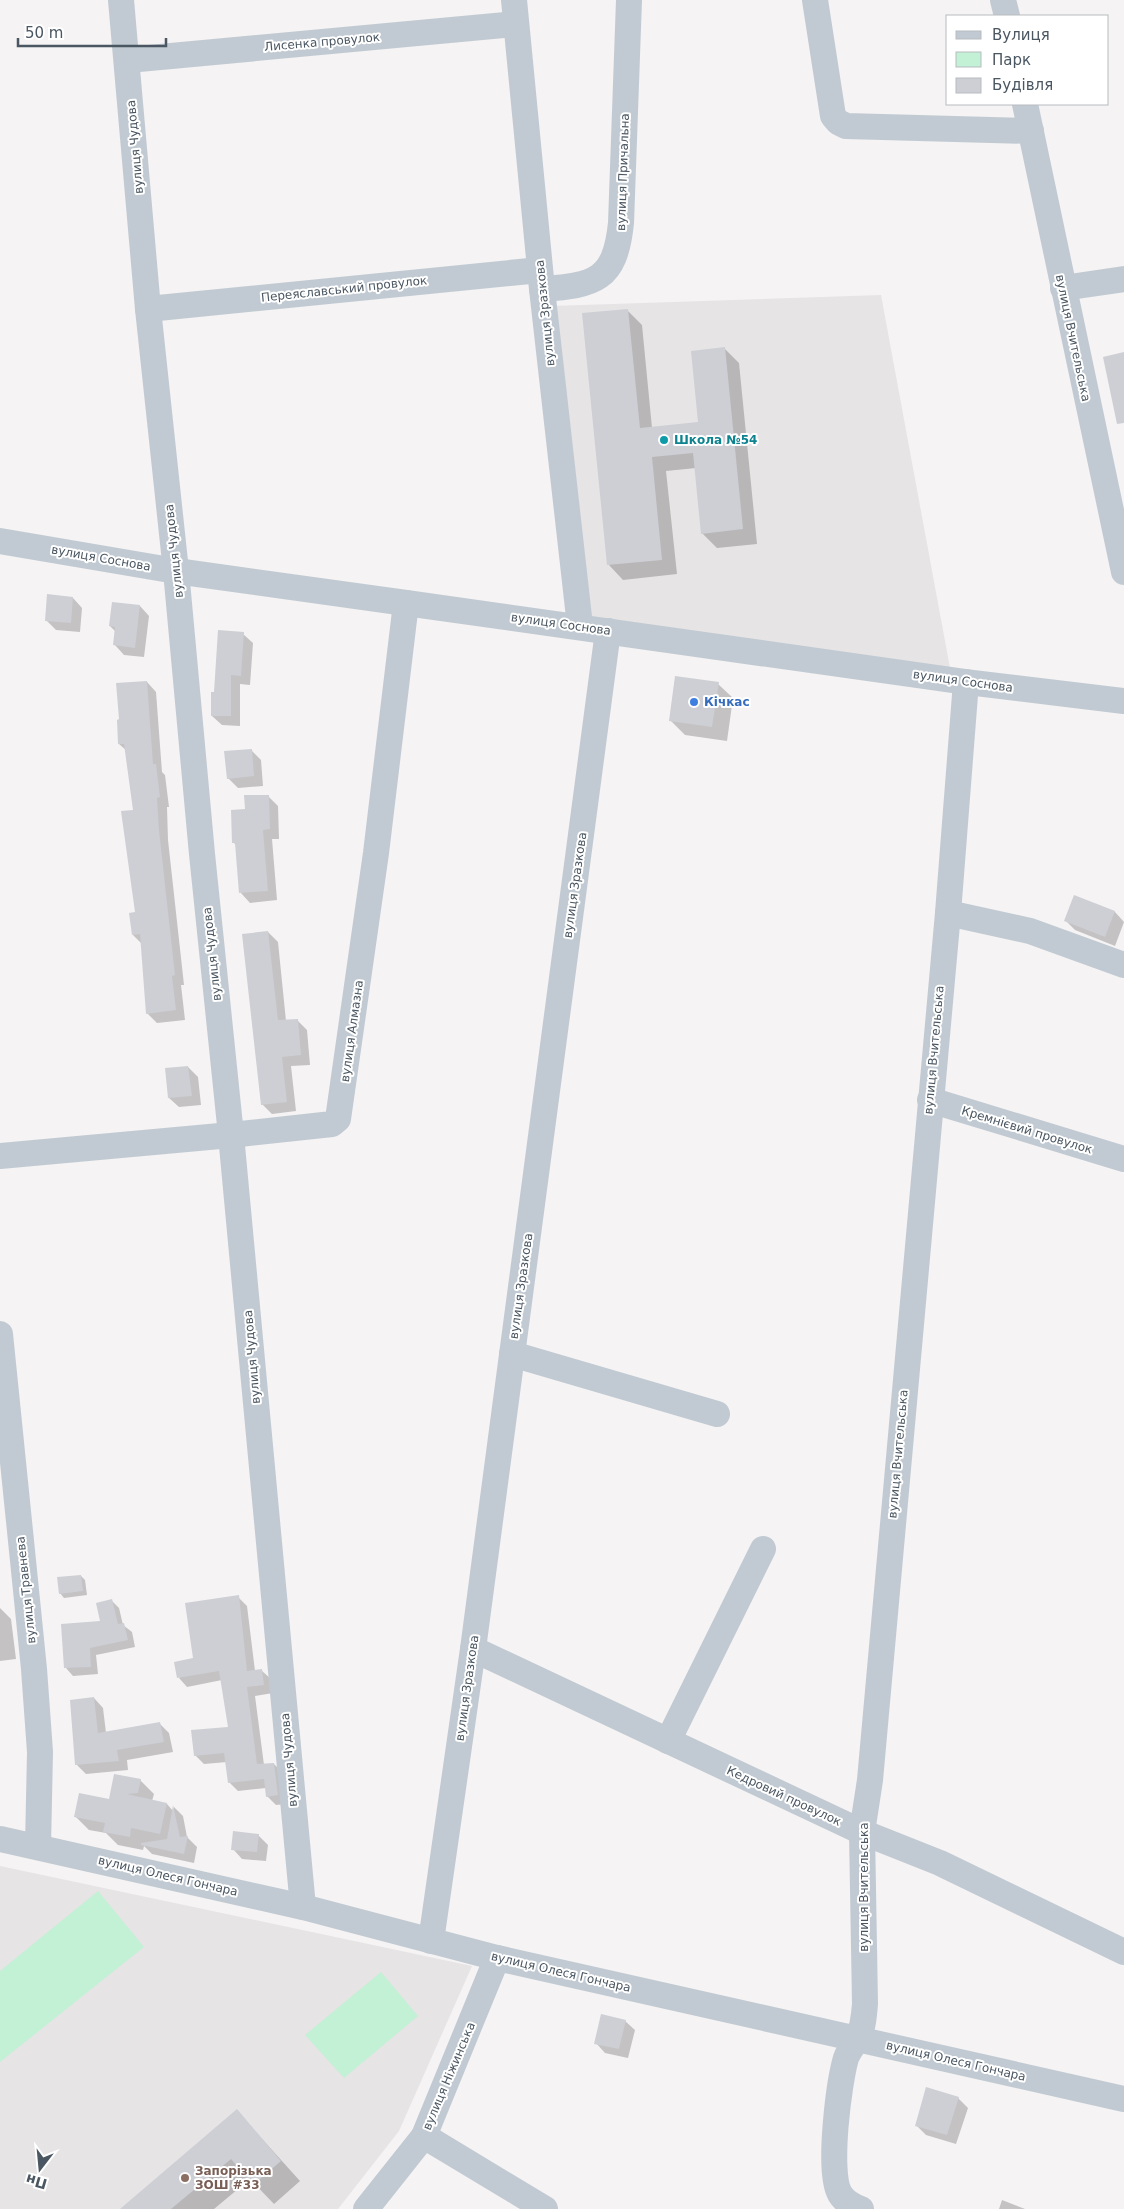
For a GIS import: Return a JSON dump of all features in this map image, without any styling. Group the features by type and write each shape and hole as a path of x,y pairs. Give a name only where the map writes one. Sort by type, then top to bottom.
{"street":[{"name":"вулиця Чудова","path":"121,0 128,60 148,309 176,571 202,854 231,1135 303,1908"},
{"name":"вулиця Причальна","path":"541,279 586,284 602,276 612,262 619,244 629,0"},
{"path":"815,0 833,116 838,122 846,126 1031,131"},
{"path":"1003,0 1007,15"},
{"name":"Лисенка провулок","path":"128,60 515,12"},
{"name":"вулиця Зразкова","path":"515,12 541,279 580,626"},
{"name":"вулиця Вчительська","path":"1025,105 1062,288 1124,572"},
{"name":"Переяславський провулок","path":"148,309 541,279"},
{"path":"1062,288 1124,279"},
{"name":"вулиця Соснова","path":"0,541 176,571 580,626 966,682 1124,701"},
{"name":"вулиця Алмазна","path":"0,1156 332,1124 338,1119 377,843 406,603"},
{"name":"вулиця Зразкова","path":"431,1941 473,1649 608,631"},
{"name":"вулиця Вчительська","path":"861,2209 849,2204 839,2193 834,2176 837,2106 846,2059 850,2047 857,2039 862,2024 865,2004 862,1832 870,1780 948,913 966,682"},
{"path":"948,913 1030,931 1124,965"},
{"name":"Кремнієвий провулок","path":"930,1100 1124,1159"},
{"name":"вулиця Травнева","path":"0,1334 36,1696 40,1752 38,1846"},
{"path":"512,1354 717,1414"},
{"path":"668,1741 762,1549"},
{"name":"Кедровий провулок","path":"473,1649 862,1832 940,1863 1124,1952"},
{"name":"вулиця Олеся Гончара","path":"0,1839 38,1846 303,1908 497,1958 1124,2099"},
{"name":"вулиця Ніжинська","path":"366,2209 424,2136 497,1958"},
{"path":"424,2136 545,2209"}],"shaded area":[{"path":"881,295 950,668 589,618 552,306"},
{"path":"0,1866 472,1966 399,2131 338,2209 0,2209"}],"green space":[{"path":"98,1891 144,1947 0,2062 0,1971"},
{"path":"381,1972 418,2016 344,2078 305,2035"}],"building":[{"name":"Школа №54","path":"628,309 640,428 698,422 691,351 725,347 743,529 701,534 693,453 652,457 662,560 607,565 582,313"},
{"path":"1124,352 1124,423 1117,424 1103,357"},
{"path":"47,594 73,597 71,623 45,621"},
{"path":"112,602 140,605 135,648 113,645 115,627 109,626"},
{"path":"218,630 244,632 241,676 231,675 231,716 211,716 211,692 214,692"},
{"name":"Кічкас","path":"675,676 719,682 712,727 669,721"},
{"path":"147,681 153,764 156,764 160,797 157,798 159,830 175,975 172,976 176,1010 146,1014 140,934 132,935 129,913 135,912 121,811 133,810 124,744 118,744 117,720 119,719 116,683"},
{"path":"252,749 254,776 227,779 224,751"},
{"path":"244,795 269,795 270,829 263,830 268,891 239,893 235,843 232,843 231,810 245,809"},
{"path":"1074,895 1115,911 1105,937 1064,921"},
{"path":"268,931 278,1020 298,1019 301,1055 282,1057 287,1102 261,1105 242,934"},
{"path":"188,1066 192,1096 168,1098 165,1068"},
{"path":"81,1575 83,1591 59,1594 57,1577"},
{"path":"239,1595 247,1671 262,1669 264,1685 247,1687 257,1764 274,1763 278,1795 266,1797 264,1779 228,1783 224,1753 194,1756 191,1730 228,1727 219,1671 177,1678 174,1662 193,1658 185,1603"},
{"path":"112,1599 118,1624 124,1623 128,1640 90,1648 91,1667 64,1668 61,1624 100,1621 96,1603"},
{"path":"94,1697 98,1733 160,1722 164,1742 117,1750 119,1761 75,1765 70,1700"},
{"path":"114,1774 141,1779 138,1793 127,1794 167,1803 160,1834 131,1828 130,1837 103,1832 105,1823 74,1817 79,1793 109,1799"},
{"path":"173,1805 180,1837 188,1836 184,1854 141,1845 141,1843 167,1839"},
{"path":"233,1831 259,1834 257,1852 231,1850"},
{"path":"601,2014 626,2020 619,2049 594,2044"},
{"path":"926,2087 959,2097 947,2135 915,2126"},
{"path":"237,2109 281,2161 253,2185 231,2159 171,2209 120,2209"}],"place":[{"name":"Школа №54","path":"664,440"},
{"name":"Кічкас","path":"694,702"},
{"name":"Запорiзька ЗОШ #33","path":"185,2178"}]}
